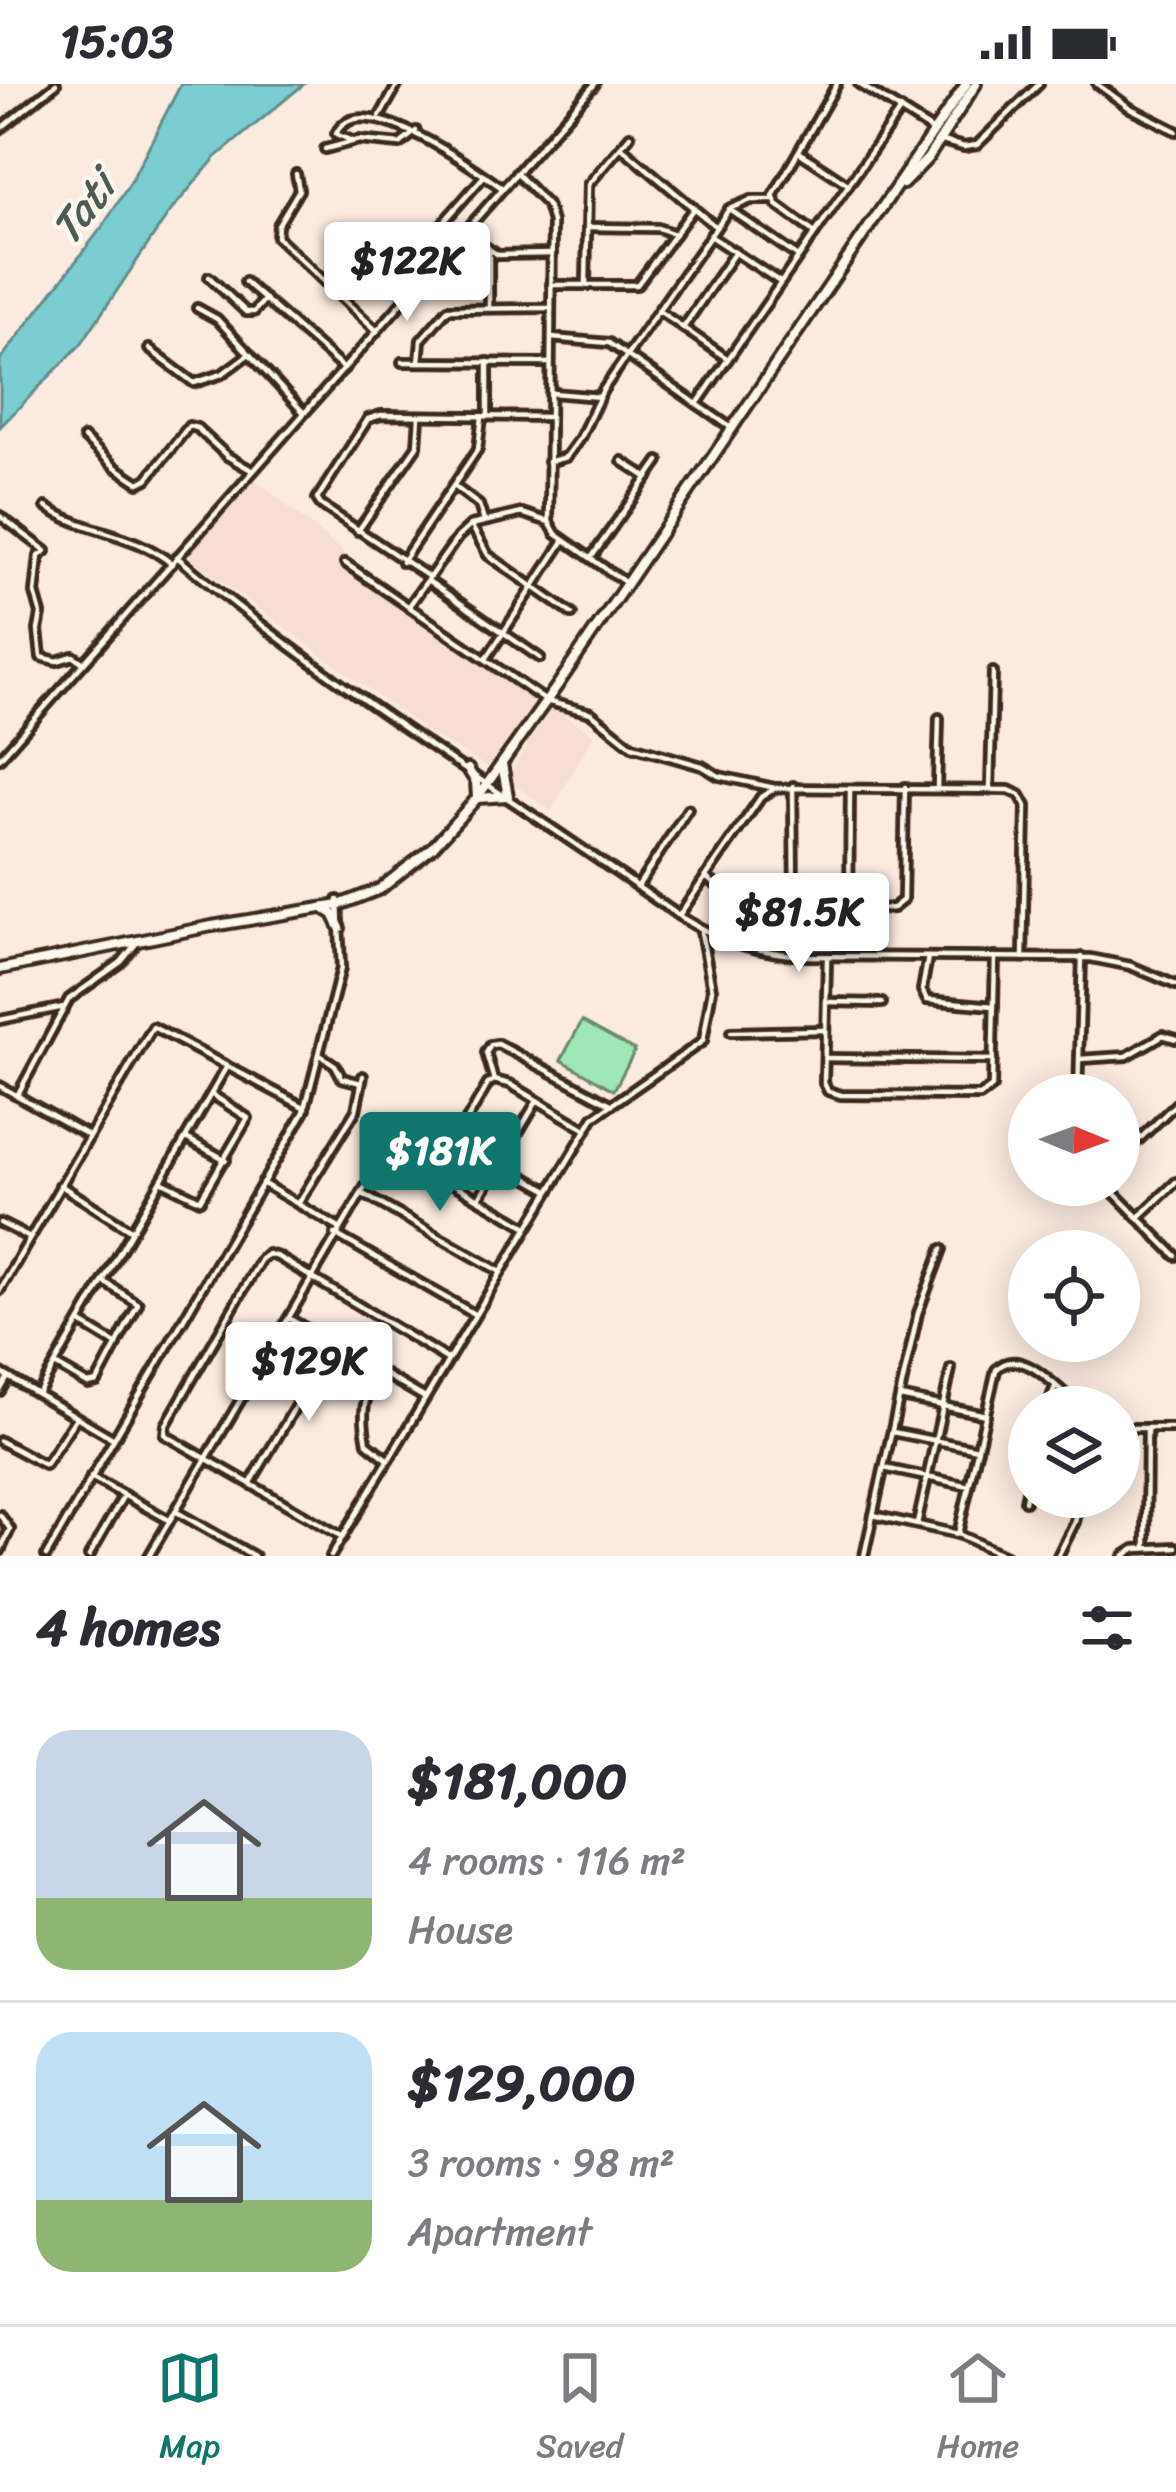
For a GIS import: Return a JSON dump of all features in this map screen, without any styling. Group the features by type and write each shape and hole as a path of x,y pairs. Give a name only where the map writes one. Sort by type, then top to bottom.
{"street":[{"path":"0,128 56,84"},
{"path":"380,116 398,84"},
{"path":"774,200 774,192 837,84"},
{"path":"859,84 964,148 977,145 1039,84"},
{"path":"938,136 966,84"},
{"path":"273,916 339,903 394,878 444,837 477,798 898,189 976,84"},
{"path":"1097,84 1130,108 1176,130"},
{"path":"0,758 590,86"},
{"path":"698,404 901,109"},
{"path":"352,142 336,134 342,124 356,116 380,116 416,131 502,188"},
{"path":"325,149 374,139 400,144 416,131"},
{"path":"586,286 588,185 629,136"},
{"path":"620,147 716,227"},
{"path":"799,152 849,185"},
{"path":"516,173 547,205 552,222 549,522"},
{"path":"296,174 299,190 279,221 277,237 377,331"},
{"path":"434,233 484,176"},
{"path":"548,462 571,451 627,355 729,209 751,200 774,200 815,233"},
{"path":"551,285 637,284 694,208"},
{"path":"729,209 797,256"},
{"path":"587,227 658,227 675,234"},
{"path":"710,236 782,283"},
{"path":"474,239 498,255 552,254"},
{"path":"489,250 489,307"},
{"path":"683,328 735,252"},
{"path":"209,278 246,312 254,312 265,299"},
{"path":"245,282 344,368"},
{"path":"197,308 217,319 304,413"},
{"path":"418,362 421,340 448,309 551,308"},
{"path":"658,310 728,359"},
{"path":"550,338 603,340 734,429"},
{"path":"149,349 194,383 222,374 249,354"},
{"path":"402,362 550,363"},
{"path":"402,562 478,449 488,362"},
{"path":"550,393 600,398"},
{"path":"358,531 417,446 419,416"},
{"path":"540,658 321,506 318,491 371,417 549,417"},
{"path":"84,437 96,452 139,483 148,479 189,426 253,471"},
{"path":"622,461 648,478"},
{"path":"591,558 659,461"},
{"path":"454,486 478,505 484,521"},
{"path":"46,507 69,520 145,543 175,560 251,619 699,928 747,948 827,956 1082,957 1122,964 1176,985"},
{"path":"409,606 471,525 522,512 549,522 564,540 627,584"},
{"path":"0,516 46,551 39,556 34,580 41,617 41,657 57,662 73,656 84,663"},
{"path":"471,525 488,555 572,614"},
{"path":"486,659 564,540"},
{"path":"345,563 546,701 591,713 640,750 702,766 719,776 775,788 1013,791 1026,806 1023,957"},
{"path":"990,790 993,672"},
{"path":"937,788 939,718"},
{"path":"468,769 485,773 500,766"},
{"path":"500,766 508,796"},
{"path":"468,769 476,782 477,798"},
{"path":"793,786 794,900 805,908 849,910 893,908 903,900 905,788"},
{"path":"849,910 850,787"},
{"path":"679,916 761,796 775,788"},
{"path":"477,798 508,796"},
{"path":"638,886 688,809"},
{"path":"705,878 746,905 747,919"},
{"path":"0,969 339,903"},
{"path":"46,1556 306,1108 340,968 339,903"},
{"path":"323,908 333,914 340,928"},
{"path":"331,1556 593,1117 704,1040 712,974 699,928"},
{"path":"18,1094 76,991 121,962 139,940"},
{"path":"827,956 824,1083 829,1091 862,1095 986,1095 992,1089 995,957"},
{"path":"928,956 922,986 927,1000 994,1006"},
{"path":"1078,1074 1082,957"},
{"path":"826,1002 882,1004"},
{"path":"0,1020 64,1007"},
{"path":"0,1290 153,1027 306,1108"},
{"path":"730,1032 825,1030"},
{"path":"1078,1059 1117,1058 1163,1035 1176,1039"},
{"path":"494,1080 486,1053 498,1044 611,1104"},
{"path":"320,1055 335,1065 342,1078 358,1081 362,1088"},
{"path":"825,1058 993,1060"},
{"path":"38,1394 227,1066"},
{"path":"298,1204 352,1117 363,1076"},
{"path":"436,1173 494,1080 511,1084 585,1130"},
{"path":"0,1086 89,1136"},
{"path":"161,1181 201,1199 226,1160 248,1119 211,1094"},
{"path":"479,1198 537,1101"},
{"path":"1140,1139 1176,1105"},
{"path":"186,1138 226,1160"},
{"path":"149,1556 337,1231 389,1152 398,1152 526,1227"},
{"path":"500,1164 548,1190"},
{"path":"1138,1218 1176,1182"},
{"path":"262,1183 473,1314"},
{"path":"60,1185 131,1231"},
{"path":"361,1192 499,1271"},
{"path":"1126,1206 1176,1256"},
{"path":"0,1223 30,1238"},
{"path":"864,1556 918,1313 942,1249"},
{"path":"343,1537 168,1439 165,1429 261,1259 275,1256 447,1359"},
{"path":"55,1365 95,1384 138,1303 103,1280"},
{"path":"287,1318 425,1398"},
{"path":"79,1322 117,1345"},
{"path":"250,1484 332,1344"},
{"path":"958,1534 996,1370 1011,1360 1027,1364 1052,1386"},
{"path":"917,1524 951,1369"},
{"path":"379,1371 362,1411 367,1442 389,1460"},
{"path":"0,1372 114,1439"},
{"path":"0,1391 8,1377"},
{"path":"900,1397 986,1415"},
{"path":"0,1441 47,1464 77,1418"},
{"path":"1140,1428 1176,1428"},
{"path":"1147,1428 1147,1547"},
{"path":"892,1432 978,1449"},
{"path":"884,1468 969,1486"},
{"path":"91,1478 169,1520"},
{"path":"89,1556 124,1495"},
{"path":"175,1511 254,1556"},
{"path":"0,1515 10,1523 10,1531 0,1551"},
{"path":"873,1515 958,1534 1006,1556"},
{"path":"1058,1556 1076,1518"},
{"path":"1124,1556 1135,1549 1176,1547"}],"shaded area":[{"path":"252,477 356,563 544,693 491,769 426,731 191,559 189,550"},
{"path":"551,706 593,735 551,811 515,785 512,771"}],"green space":[{"path":"582,1021 635,1050 614,1090 561,1060"}],"water":[{"path":"181,84 304,84 216,157 169,213 81,344 0,427 0,360 103,226"}],"water label":[{"name":"Tati","path":"83,208"}]}
